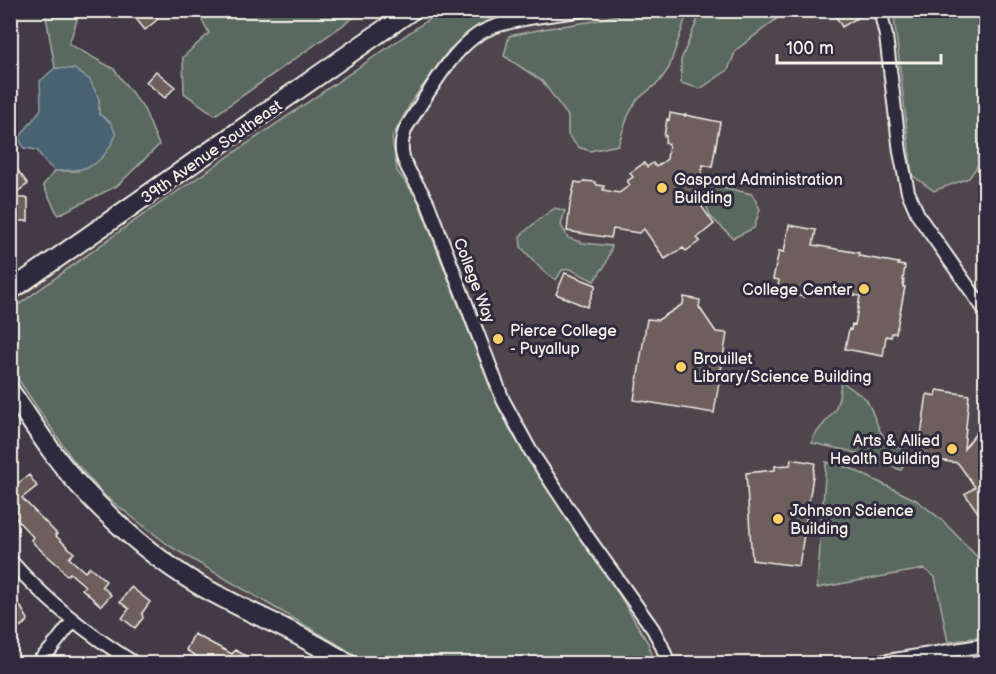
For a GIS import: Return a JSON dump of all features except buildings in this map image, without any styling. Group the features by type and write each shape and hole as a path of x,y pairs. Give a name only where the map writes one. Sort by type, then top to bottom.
{"main road":[{"name":"39th Avenue Southeast","path":"10,291 412,10"},
{"path":"13,398 80,486 137,541 200,585 317,644 348,663"}],"street":[{"name":"College Way","path":"583,10 496,26 476,36 454,55 407,126 402,136 401,152 408,170 428,204 503,400 530,450 587,537 650,624 669,663"},
{"path":"880,10 886,36 902,163 908,192 919,217 986,312"},
{"path":"10,560 74,621 136,663"},
{"path":"36,663 74,621"},
{"path":"869,663 986,645"}],"shaded area":[{"name":"Pierce College - Puyallup","path":"445,11 985,11 985,663 330,663 280,626 111,517 11,384 11,293"}],"green space":[{"path":"701,10 787,11 736,50 728,70 700,89 681,83 681,60"},
{"path":"45,11 80,11 69,44 114,69 144,109 159,145 117,186 58,215 43,185 55,171 78,171 111,123 99,114 99,99 74,69 55,68"},
{"path":"197,11 363,11 215,115 184,93 183,57 209,33"},
{"path":"441,11 533,11 478,25 448,51 412,101 392,138 397,171 417,198 495,400 513,435 620,596 648,643 655,663 366,663 171,547 105,496 73,460 11,369 10,311 127,226"},
{"path":"633,11 688,11 669,68 659,82 637,100 628,116 618,145 590,151 578,147 568,135 568,116 542,81 504,56 509,36 594,21"},
{"path":"892,11 985,11 985,108 979,112 981,161 969,178 934,191 912,175"},
{"path":"710,179 726,188 752,194 760,209 754,228 733,238 710,216 702,194"},
{"path":"555,208 565,211 561,225 568,238 583,243 612,246 606,264 594,281 570,269 562,270 556,280 542,270 521,247 520,236"},
{"path":"841,381 866,399 887,441 906,451 905,462 901,470 849,451 812,443 813,437 835,410"},
{"path":"826,462 850,468 916,500 942,520 985,565 985,636 948,642 935,577 924,569 817,588"}],"water":[{"path":"55,68 74,69 90,80 99,99 99,114 111,123 116,135 105,154 93,165 85,168 55,171 37,150 24,148 19,138 41,109 40,81"}],"place":[{"name":"Gaspard Administration Building","path":"662,188"},
{"name":"College Center","path":"864,289"},
{"name":"Pierce College - Puyallup","path":"498,339"},
{"name":"Brouillet Library/Science Building","path":"681,367"},
{"name":"Arts & Allied Health Building","path":"952,449"},
{"name":"Johnson Science Building","path":"778,519"}]}
